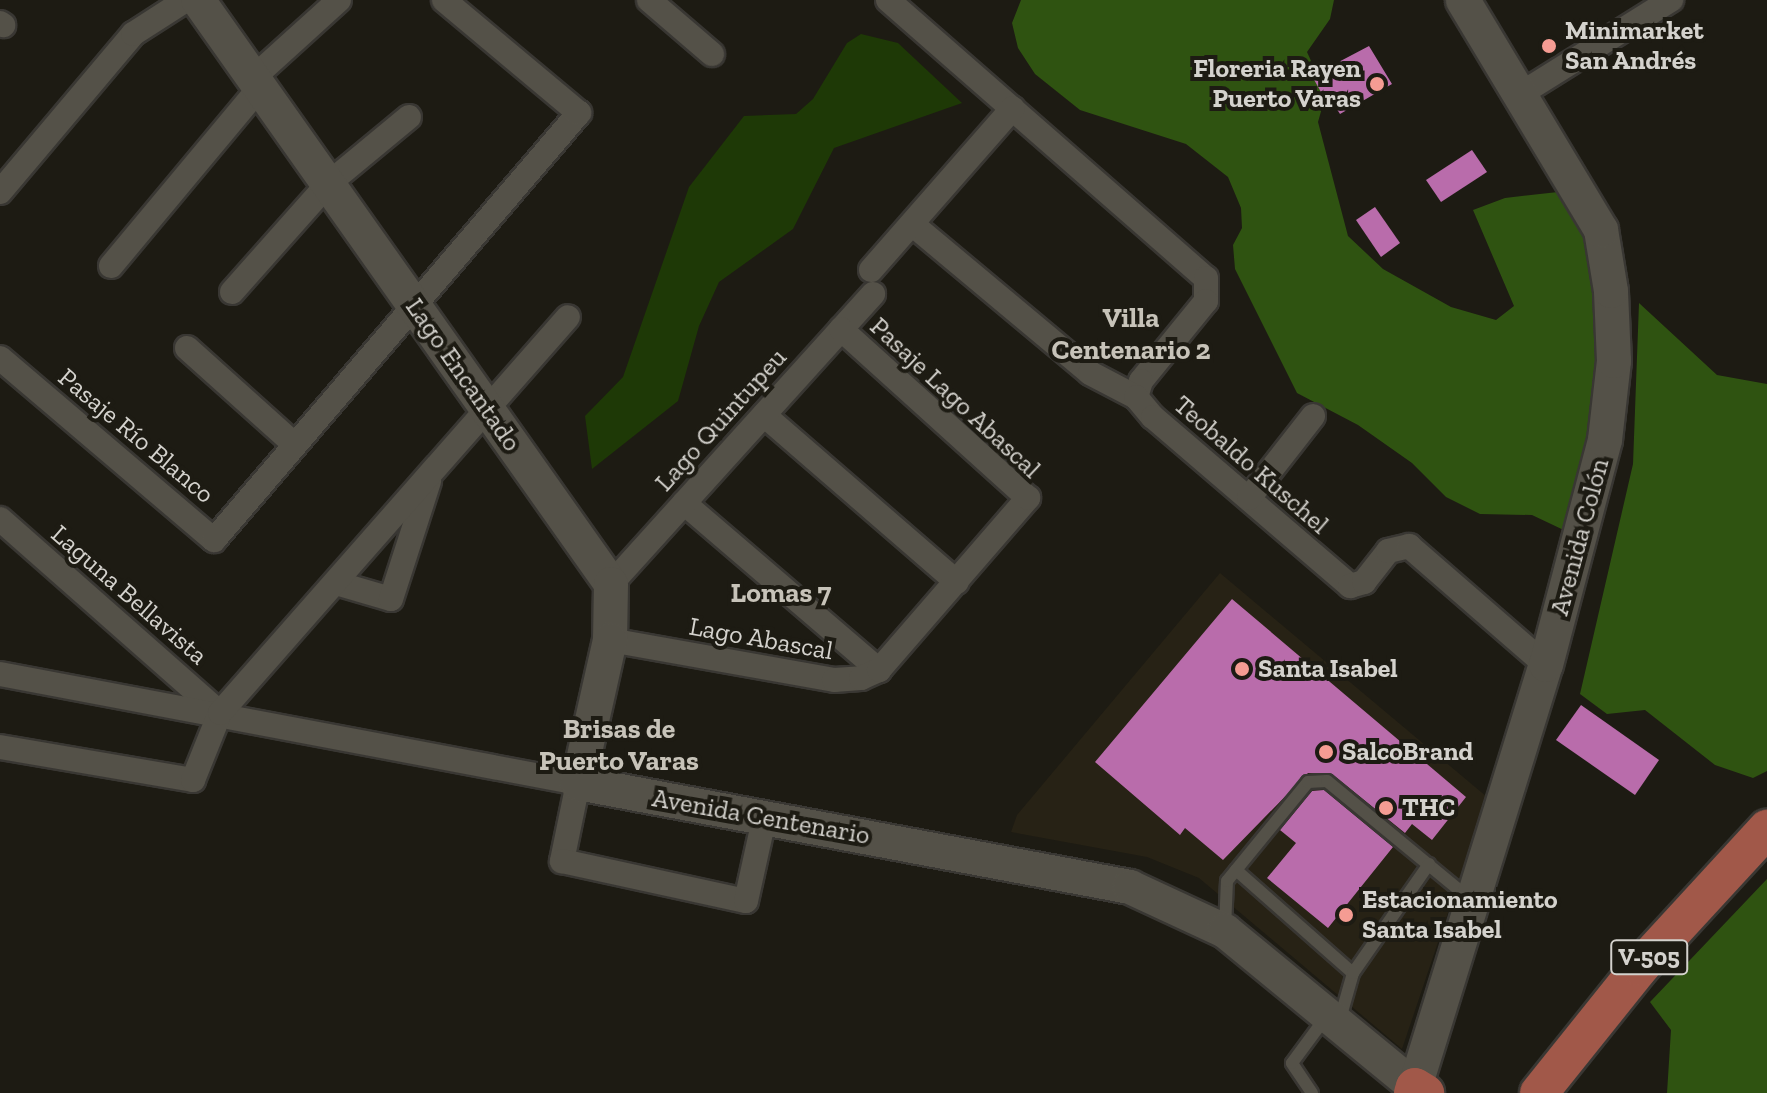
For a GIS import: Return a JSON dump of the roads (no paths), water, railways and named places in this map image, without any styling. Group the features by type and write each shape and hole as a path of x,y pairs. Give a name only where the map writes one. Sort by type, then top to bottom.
{"main road":[{"name":"V-505","path":"1539,1093 1640,967 1767,829"}],"street":[{"path":"0,192 133,34 186,0"},
{"name":"Lago Encantado","path":"198,0 611,584"},
{"path":"111,266 256,82 339,0"},
{"path":"187,348 295,445 579,113 444,0"},
{"name":"Teobaldo Kuschel","path":"888,0 1191,262 1210,286 1206,301 1141,381 1136,397 1350,586 1364,582 1388,551 1409,546 1546,665"},
{"name":"Avenida Colón","path":"1418,1091 1470,898 1546,665 1605,440 1614,322 1601,230 1522,93 1463,0"},
{"path":"1522,93 1671,0"},
{"path":"661,4 712,54"},
{"name":"Lago Quintupeu","path":"611,584 841,329 912,224 1013,108"},
{"path":"232,292 328,184 409,117"},
{"path":"912,224 1090,373 1136,397"},
{"path":"0,747 193,780 220,713 568,317"},
{"name":"Pasaje Lago Abascal","path":"841,329 1028,498 957,582"},
{"name":"Pasaje Río Blanco","path":"0,358 214,540 295,445"},
{"path":"684,503 879,670 957,582 764,415"},
{"path":"1249,498 1313,416"},
{"path":"336,583 391,599 432,472"},
{"name":"Laguna Bellavista","path":"4,525 220,713"},
{"path":"611,584 610,640 562,861 746,901 764,819"},
{"name":"Lago Abascal","path":"610,640 834,680 861,678 879,670"},
{"name":"Avenida Centenario","path":"0,674 220,713 764,819 1097,878 1162,899 1225,931 1418,1091"}],"lane":[{"path":"1225,931 1227,881 1308,782 1327,781 1470,898"},
{"path":"1312,1093 1292,1063 1334,1019 1353,973 1429,864"},
{"path":"1236,870 1353,973"}],"place":[{"name":"Minimarket San Andrés","path":"1549,46"},
{"name":"Floreria Rayen Puerto Varas","path":"1377,84"},
{"name":"Santa Isabel","path":"1242,669"},
{"name":"SalcoBrand","path":"1326,752"},
{"name":"THC","path":"1386,808"},
{"name":"Estacionamiento Santa Isabel","path":"1346,915"}],"district":[{"name":"Villa Centenario 2","path":"1131,334"},
{"name":"Lomas 7","path":"781,593"},
{"name":"Brisas de Puerto Varas","path":"619,745"}]}
